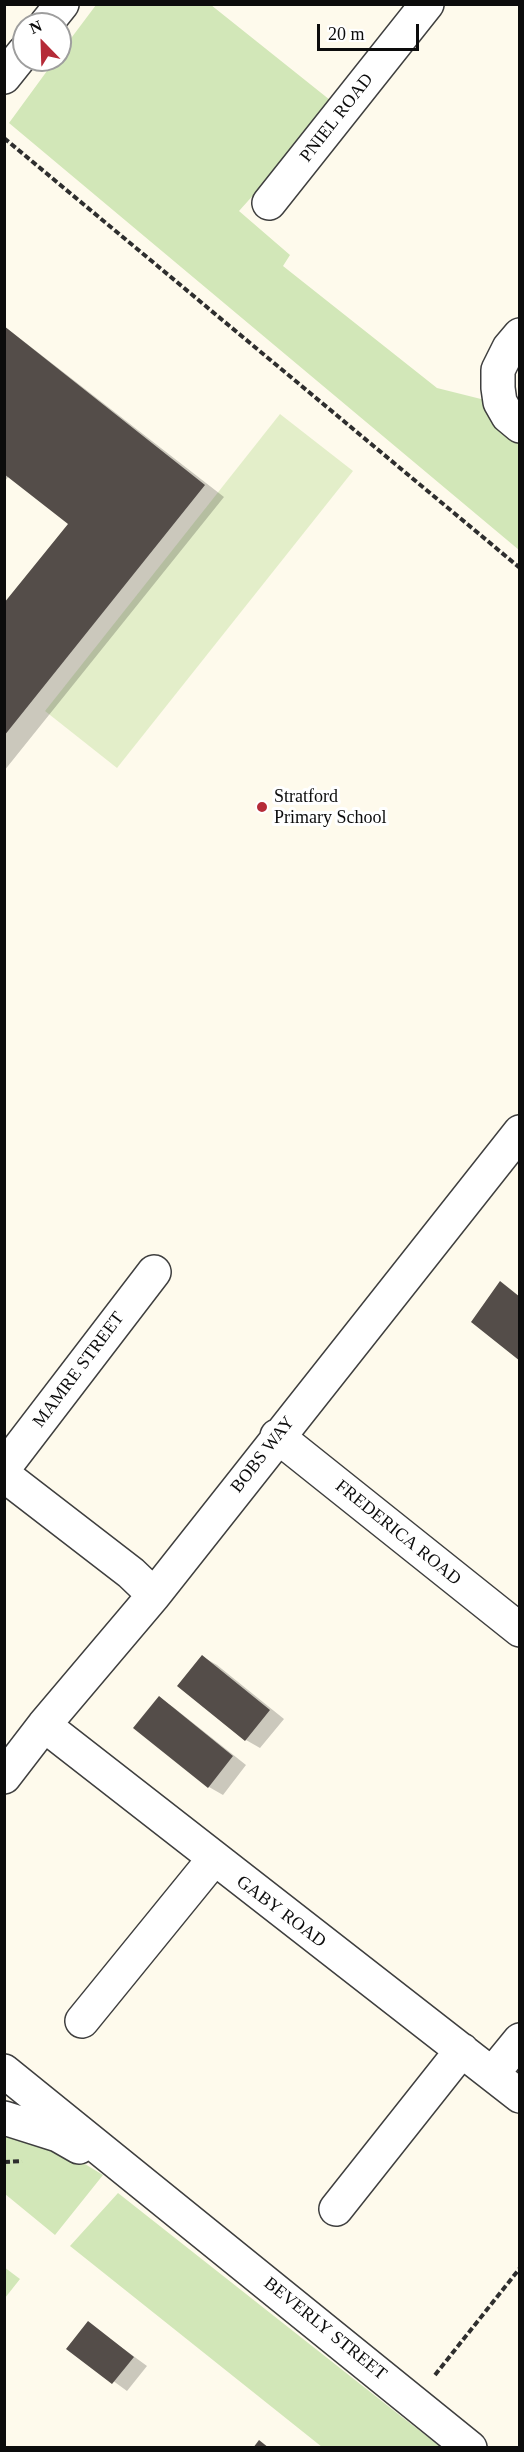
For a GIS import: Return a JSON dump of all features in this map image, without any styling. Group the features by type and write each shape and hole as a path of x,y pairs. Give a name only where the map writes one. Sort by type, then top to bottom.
{"street":[{"name":"PNIEL ROAD","path":"269,203 427,4"},
{"path":"514,421 500,402 498,370 509,348 519,335"},
{"name":"BOBS WAY","path":"4,1777 44,1725 154,1595 277,1436 515,1145"},
{"name":"MAMRE STREET","path":"4,1468 154,1272"},
{"name":"FREDERICA ROAD","path":"277,1436 519,1630"},
{"path":"4,1474 130,1573 154,1595"},
{"name":"GABY ROAD","path":"44,1725 213,1860 493,2073 519,2096"},
{"path":"82,2021 213,1860"},
{"path":"493,2073 519,2040"},
{"path":"336,2209 462,2050"},
{"name":"BEVERLY STREET","path":"4,2071 470,2448"},
{"name":"BEVERLY STREET","path":"4,2118 58,2135 103,2160 179,2211"}],"path":[{"path":"4,138 519,568"},
{"path":"414,2402 519,2268"}],"green space":[{"path":"96,5 211,5 335,104 239,211 290,255 283,266 437,388 485,400 519,440 519,550 9,123 46,72 72,72 72,37"},
{"path":"280,414 353,471 117,768 45,711"},
{"path":"5,2137 57,2147 103,2175 55,2235 5,2194"},
{"path":"118,2193 441,2447 322,2447 70,2246"},
{"path":"4,2267 20,2279 5,2298 4,2298"}],"building":[{"path":"4,326 205,485 4,736 4,603 68,524 4,474"},
{"path":"500,1281 520,1297 520,1361 471,1322"},
{"path":"202,1655 270,1710 245,1741 177,1686"},
{"path":"159,1696 233,1756 208,1788 133,1728"},
{"path":"88,2321 134,2357 112,2384 66,2349"},
{"path":"259,2440 269,2448 253,2448"}],"place":[{"name":"Stratford Primary School","path":"262,807"}]}
